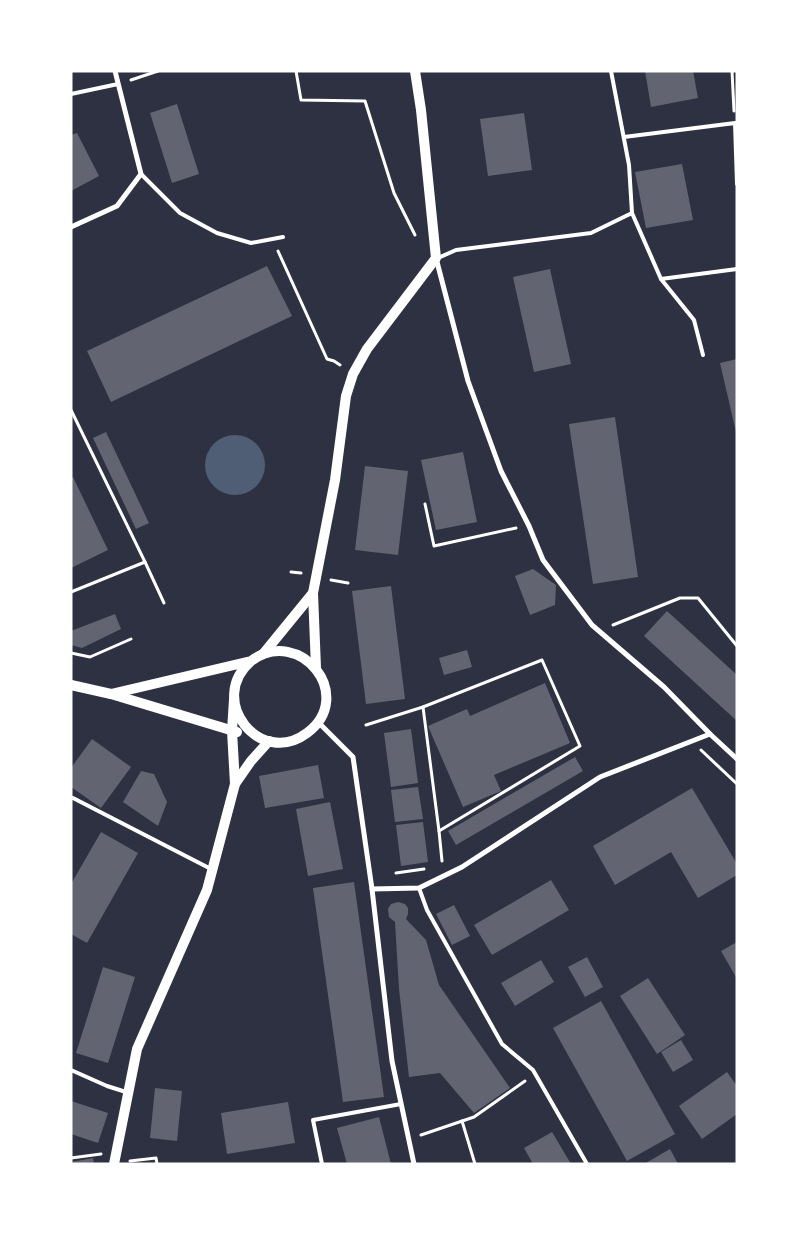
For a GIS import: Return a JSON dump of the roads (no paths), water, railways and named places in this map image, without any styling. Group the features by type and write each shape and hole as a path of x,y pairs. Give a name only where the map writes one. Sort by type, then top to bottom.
{"main road":[{"path":"316,668 313,593 335,480 346,396 353,374 366,349 436,258 421,110 415,71"},
{"path":"114,1163 137,1049 207,890 235,784 232,731 238,678 251,661 264,653 313,593"},
{"path":"71,685 111,694 232,731 253,734 269,741 288,742 297,739 312,729 318,722 326,704 325,685 316,668 302,656 283,651 264,653"},
{"path":"111,694 251,661"},
{"path":"234,700 240,719 253,734"},
{"path":"235,784 251,761 269,741"}],"street":[{"path":"71,227 117,206 141,174 115,71"},
{"path":"436,258 468,381 501,471 529,526 543,560 592,625 664,687 737,759"},
{"path":"318,722 353,757 372,889 392,1062 414,1164"},
{"path":"372,889 419,888 462,867 600,777 710,734"}],"lane":[{"path":"611,71 629,165 632,214 661,279 694,320 703,355"},
{"path":"71,94 118,84"},
{"path":"624,138 735,123 737,184"},
{"path":"141,174 180,214 217,233 251,242 283,237"},
{"path":"436,258 456,250 591,233 632,214"},
{"path":"661,279 737,269"},
{"path":"73,798 212,870"},
{"path":"419,888 427,910 502,1044 534,1074 587,1164"},
{"path":"71,1070 128,1093"},
{"path":"322,1164 312,1120 401,1104"}],"water":[{"path":"235,435 252,440 260,448 265,465 260,482 252,490 235,495 218,490 210,482 205,465 210,448 218,440"}]}
